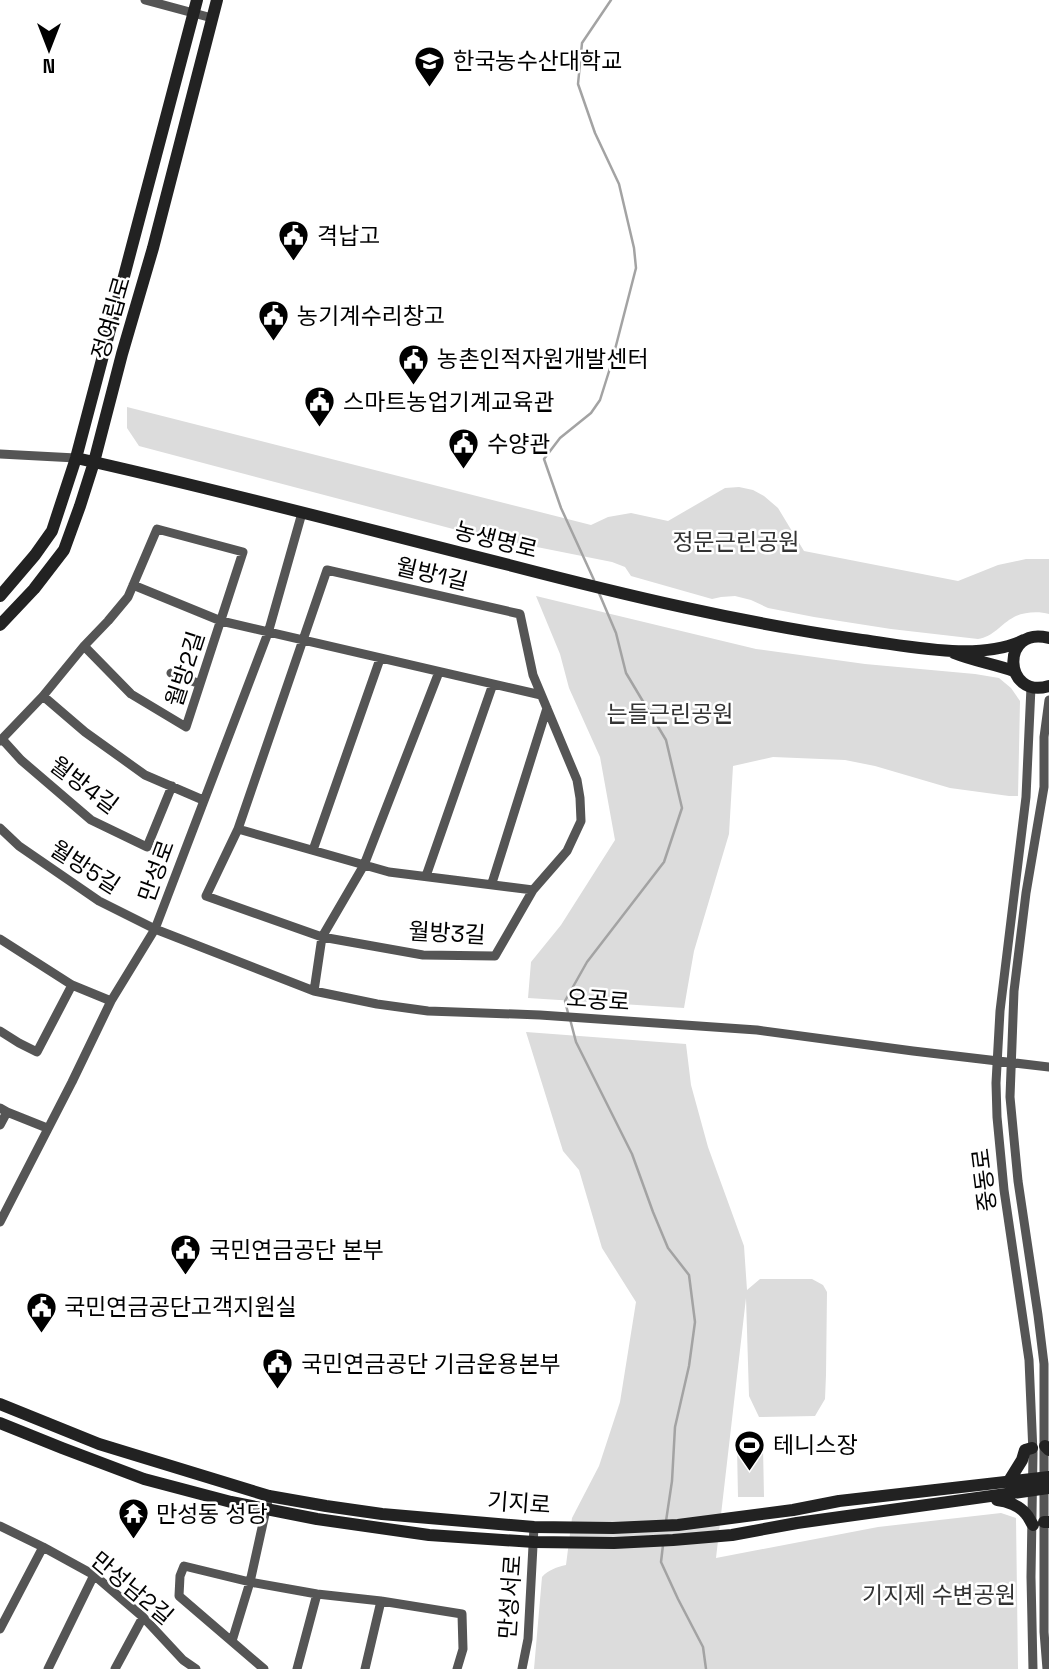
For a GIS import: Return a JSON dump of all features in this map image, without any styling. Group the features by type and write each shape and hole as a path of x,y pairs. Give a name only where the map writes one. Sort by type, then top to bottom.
{"street":[{"path":"145,0 212,18"},
{"name":"정여립로","path":"0,596 52,531 76,458 197,0"},
{"name":"정여립로","path":"0,625 34,589 64,550 94,462 153,248 216,0"},
{"name":"농생명로","path":"0,454 76,458 642,598 827,635 951,652"},
{"name":"만성로","path":"0,1222 111,1001 155,929 268,633 302,513"},
{"name":"월방2길","path":"157,529 243,552 220,621 186,727 131,694 83,646 128,597 157,529"},
{"name":"월방1길","path":"268,739 327,570 520,614 533,675 577,780 581,821"},
{"name":"월방2길","path":"133,585 220,621 268,633"},
{"path":"268,633 541,695"},
{"path":"951,652 1010,647 1031,637 1049,638"},
{"path":"1024,640 1017,646 1014,654 1014,671 1031,687 1049,686"},
{"name":"월방4길","path":"83,646 43,696 1,740 91,820 146,847 172,786"},
{"path":"951,652 1014,671"},
{"path":"313,850 380,659"},
{"path":"314,991 322,937 364,865 439,672"},
{"path":"171,673 200,684"},
{"path":"426,876 493,684"},
{"name":"중동로","path":"1031,687 1026,797 998,1029 997,1117 1004,1190 1042,1448"},
{"name":"월방4길","path":"43,696 85,732 145,775 203,800"},
{"name":"중동로","path":"1047,1669 1042,1523 1044,1364 1010,1111 1014,991 1020,932 1047,787 1044,737 1049,700"},
{"path":"492,883 547,708"},
{"name":"월방3길","path":"268,739 238,828 206,896 322,937 423,955 495,956 533,890 567,851 581,821"},
{"name":"월방5길","path":"0,828 19,846 99,901 155,929"},
{"path":"238,828 388,872 533,890"},
{"name":"오공로","path":"155,929 314,991 377,1004 428,1011 540,1015 757,1030 1049,1067"},
{"path":"0,939 72,985 111,1001"},
{"path":"0,1031 37,1052 72,985"},
{"path":"0,1125 3,1110 47,1128"},
{"name":"기지로","path":"0,1404 99,1444 317,1519 429,1535 534,1542 614,1543 732,1535 797,1523 997,1495 1042,1483"},
{"name":"기지로","path":"0,1423 144,1479 231,1502 326,1506 382,1514 534,1527 678,1525 839,1501 1009,1481 1042,1483"},
{"path":"1009,1481 1023,1460 1025,1450 1042,1448"},
{"path":"997,1495 997,1500 1007,1501 1026,1513 1029,1522 1042,1523"},
{"path":"232,1640 250,1582 267,1502"},
{"name":"중동로","path":"1032,1669 1031,1577 1042,1523"},
{"name":"만성남2길","path":"0,1526 94,1575 143,1617 180,1665 196,1669"},
{"name":"만성서로","path":"522,1669 528,1639 534,1527"},
{"path":"0,1629 43,1547"},
{"path":"264,1669 179,1596 180,1576 184,1566 317,1594 462,1614 463,1649 457,1669"},
{"path":"48,1669 94,1575"},
{"path":"297,1669 317,1594"},
{"path":"365,1669 381,1601"},
{"path":"115,1669 143,1617"}],"green space":[{"name":"정문근린공원","path":"127,407 591,525 608,517 631,513 668,521 725,488 753,490 778,508 804,551 958,581 998,565 1026,559 1049,559 1049,614 1031,612 1018,615 988,636 978,639 814,617 768,608 735,596 712,599 631,576 625,567 612,562 472,534 139,446 127,428"},
{"name":"는들근린공원","path":"536,596 756,649 999,678 1011,688 1020,701 1018,796 950,788 845,760 773,757 733,766 729,834 694,951 684,1008 528,998 531,962 561,925 615,840 600,757 569,688 560,654"},
{"name":"기지제 수변공원","path":"526,1032 686,1044 691,1085 708,1147 744,1246 747,1290 760,1279 812,1279 823,1285 827,1292 825,1399 815,1416 759,1417 749,1396 746,1298 716,1558 878,1527 1001,1513 1016,1518 1018,1669 534,1669 542,1577 553,1569 566,1565 572,1518 599,1466 620,1402 636,1302 602,1248 579,1170 563,1151"},
{"name":"테니스장","path":"737,1447 763,1447 764,1497 738,1497"}],"waterway":[{"path":"594,580 561,508 544,459 560,438 591,413 600,400 636,268 619,184 595,133 578,84 582,43 611,0"},
{"path":"568,1013 565,1001 587,962 664,862 682,808 666,740 626,673 616,633 599,593"},
{"path":"570,1019 576,1042 632,1154 668,1248 689,1275 695,1322 689,1366 675,1427 672,1481 666,1521"},
{"path":"663,1545 661,1562 703,1647 706,1669"}],"place":[{"name":"한국농수산대학교","path":"430,88"},
{"name":"격납고","path":"294,263"},
{"name":"농기계수리창고","path":"274,343"},
{"name":"농촌인적자원개발센터","path":"414,386"},
{"name":"스마트농업기계교육관","path":"320,429"},
{"name":"수양관","path":"464,471"},
{"name":"국민연금공단 본부","path":"186,1277"},
{"name":"국민연금공단고객지원실","path":"41,1334"},
{"name":"국민연금공단 기금운용본부","path":"278,1391"},
{"name":"테니스장","path":"750,1472"},
{"name":"만성동 성당","path":"133,1541"}]}
